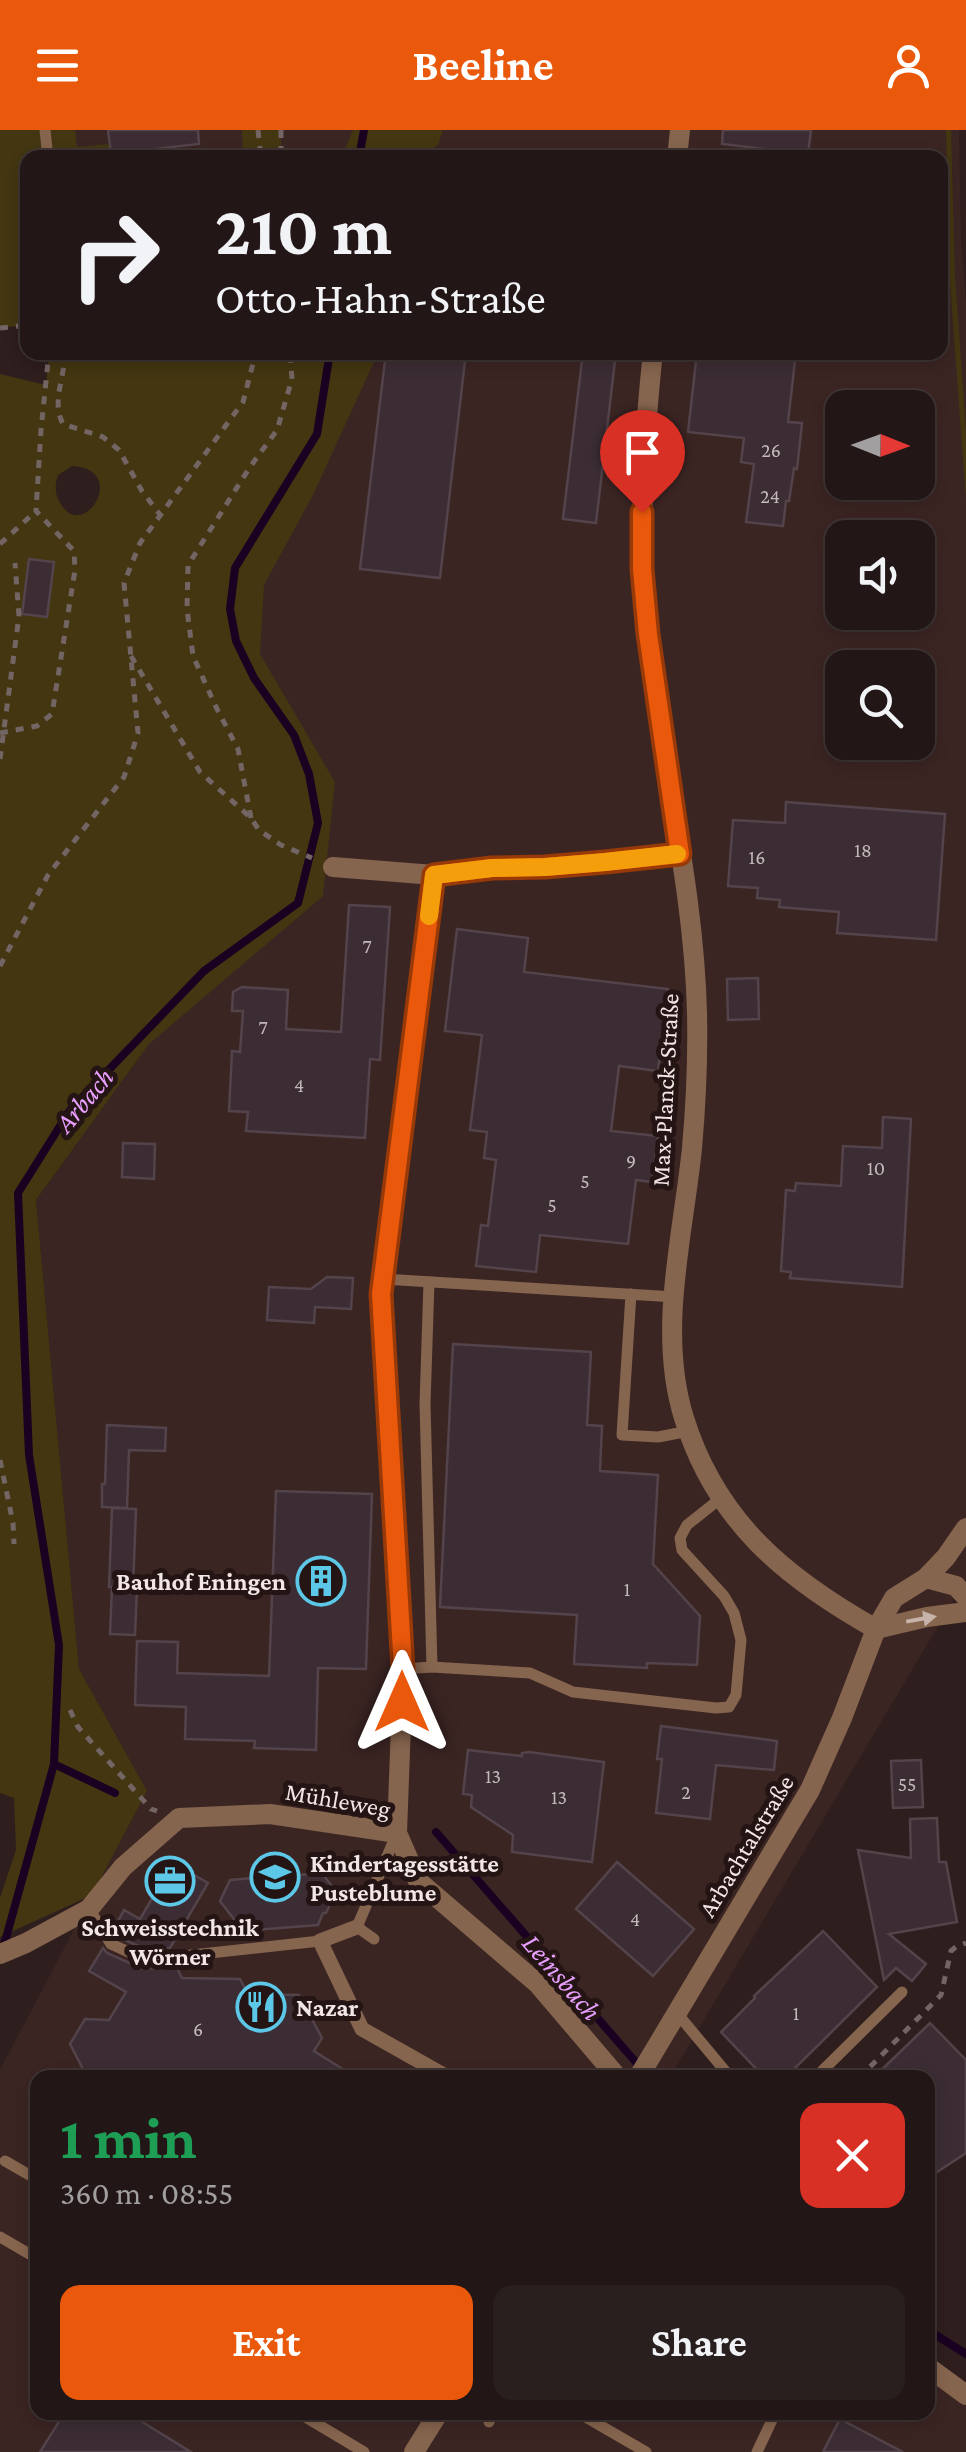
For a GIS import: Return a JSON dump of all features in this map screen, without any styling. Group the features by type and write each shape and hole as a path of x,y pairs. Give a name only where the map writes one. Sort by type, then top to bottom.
{"street":[{"name":"Max-Planck-Straße","path":"652,360 645,428 642,569 694,960 697,1050 692,1148 674,1297 674,1376 699,1458 744,1531 822,1595 876,1629"},
{"path":"334,867 434,875 680,854"},
{"path":"397,1833 403,1669 381,1294 434,875"},
{"name":"Arbachtalstraße","path":"642,2070 810,1790 876,1629 894,1598 926,1578 966,1528"},
{"path":"926,1578 956,1586 966,1597"},
{"path":"876,1629 966,1612"},
{"name":"Mühleweg","path":"179,1818 270,1814 397,1833 418,1881 538,1984 611,2070"},
{"path":"0,1954 89,1909 123,1867 179,1818"},
{"path":"357,1927 320,1941 362,2029 435,2070"},
{"path":"935,2372 966,2395"},
{"path":"414,2452 434,2420"}],"lane":[{"path":"383,1279 674,1297"},
{"path":"429,1282 425,1404 432,1666"},
{"path":"631,1294 622,1435 658,1437 689,1432"},
{"path":"403,1669 432,1666 530,1673 573,1692 716,1708 729,1706 736,1696 740,1640 734,1612 682,1550 680,1538 687,1525 721,1498"},
{"path":"374,1938 357,1927 397,1833"},
{"path":"89,1909 111,1944 146,1960 320,1941"},
{"path":"823,2070 902,1992"},
{"path":"676,2012 724,2070"},
{"path":"5,2161 30,2175"},
{"path":"0,2238 30,2255"},
{"path":"310,2420 364,2452"},
{"path":"590,2420 646,2452"},
{"path":"757,2452 772,2420"}],"path":[{"path":"0,544 36,511 49,360"},
{"path":"65,360 56,411 63,424 104,437 118,450 161,516"},
{"path":"0,966 48,875 124,777 138,733 124,582 140,543 243,402 254,360"},
{"path":"251,818 238,749 193,656 187,609 188,564 277,430 292,379 291,360"},
{"path":"2,733 38,726 52,714 59,682 74,551 36,511"},
{"path":"0,759 19,616 14,563"},
{"path":"130,654 200,772 259,830 281,845 334,867"},
{"path":"0,1460 14,1522 14,1544"},
{"path":"70,1710 78,1727 151,1809 179,1818"},
{"path":"866,2070 941,1996 950,1954 966,1943"}],"shaded area":[{"path":"0,130 959,130 966,304 966,1579 674,2070 30,2070 30,2420 935,2420 935,2379 966,2402 966,2452 0,2452 0,2070 147,1791 79,1669 36,1200 149,1044 238,628 307,360 948,360 948,150 20,150"},
{"path":"0,130 75,130 77,147 109,144 110,150 20,150 20,326 0,328"},
{"path":"242,130 281,130 281,150 243,150"},
{"path":"353,130 443,130 438,145 430,150 345,150"},
{"path":"946,130 951,130 966,500 950,283"},
{"path":"48,360 375,360 313,495 264,585 260,654 335,782 323,896 149,1044 36,1200 79,1669 147,1791 92,1895 0,1937 0,1898 16,1850 14,1798 0,1793 0,374 46,385","holes":["72,466 89,470 98,478 100,489 90,509 81,515 71,514 62,506 57,495 58,475"]}],"building":[{"path":"108,130 198,130 199,144 110,150"},
{"path":"723,130 811,130 808,150 722,144"},
{"path":"385,360 465,360 440,578 360,569"},
{"path":"582,360 615,360 596,523 563,519"},
{"path":"696,360 795,360 788,422 802,423 797,469 794,468 783,526 746,522 754,464 741,462 744,438 688,432"},
{"path":"29,559 54,562 47,617 22,614"},
{"path":"786,802 945,814 936,940 837,933 839,912 779,907 780,900 757,898 758,888 728,886 733,820 785,823"},
{"path":"349,905 390,907 380,1060 370,1059 365,1138 246,1131 248,1112 229,1111 232,1051 240,1052 243,1011 232,1011 233,992 242,987 288,990 286,1029 341,1032"},
{"path":"457,929 528,938 524,972 668,989 658,1071 619,1066 611,1131 658,1136 652,1182 636,1180 628,1244 540,1235 536,1272 476,1266 481,1225 488,1226 496,1160 484,1158 487,1132 470,1130 482,1035 445,1031"},
{"path":"758,978 759,1019 728,1020 727,979"},
{"path":"883,1117 911,1119 902,1287 790,1278 791,1272 781,1271 786,1190 795,1191 796,1183 841,1186 843,1146 882,1148"},
{"path":"123,1143 155,1144 154,1179 122,1177"},
{"path":"327,1277 353,1278 351,1309 315,1307 314,1323 267,1320 269,1287 311,1289"},
{"path":"453,1344 591,1352 587,1425 602,1426 600,1471 658,1475 653,1564 700,1616 697,1665 647,1663 647,1668 574,1664 577,1615 440,1607"},
{"path":"107,1425 166,1428 165,1451 129,1450 127,1508 102,1507"},
{"path":"276,1491 372,1494 366,1669 318,1668 316,1750 254,1748 255,1741 185,1739 186,1707 135,1705 137,1641 178,1642 177,1673 269,1676"},
{"path":"112,1508 136,1509 135,1635 110,1634"},
{"path":"661,1726 777,1741 774,1770 716,1765 710,1819 656,1813"},
{"path":"468,1750 522,1756 529,1752 604,1762 592,1862 512,1852 513,1835 471,1807 472,1795 463,1794"},
{"path":"921,1760 923,1807 893,1808 891,1761"},
{"path":"937,1818 939,1862 946,1862 957,1922 889,1934 926,1964 912,1981 896,1968 884,1980 858,1850 911,1858 910,1819"},
{"name":"Kindertagesstätte Pusteblume","path":"286,1856 299,1875 322,1873 336,1892 326,1913 318,1925 243,1931 220,1901 230,1880 253,1878 263,1857"},
{"path":"617,1862 694,1929 653,1976 576,1909"},
{"path":"173,1863 208,1883 170,1948 148,1950 117,1937 113,1930 124,1910 140,1919"},
{"path":"823,1931 877,1987 793,2070 757,2070 721,2032"},
{"path":"103,1948 143,1969 176,1966 182,1978 240,1979 248,1994 299,1995 322,2038 314,2051 344,2070 83,2070 70,2044 85,2019 109,2020 126,1992 89,1971"},
{"path":"930,2023 966,2060 966,2153 935,2173 935,2070 881,2070"},
{"path":"60,2420 139,2420 191,2452 40,2452"},
{"path":"842,2420 903,2452 823,2452"}],"waterway":[{"name":"Arbach","path":"360,150 364,130"},
{"name":"Arbach","path":"3,1949 54,1764 59,1645 29,1455 18,1193 70,1110 204,971 298,903 318,823 309,774 294,735 254,678 236,641 230,609 235,568 317,434 329,360"},
{"name":"Leinsbach","path":"54,1764 115,1793"},
{"name":"Leinsbach","path":"436,1832 640,2067"},
{"name":"Leinsbach","path":"935,2334 966,2354"}],"slow traffic":[{"path":"429,916 434,875 677,854"}],"place":[{"name":"Bauhof Eningen","path":"321,1581"},
{"name":"Kindertagesstätte Pusteblume","path":"275,1877"},
{"name":"Schweisstechnik Wörner","path":"170,1881"},
{"name":"Nazar","path":"261,2007"}],"route":[{"path":"402,1702 381,1294 434,875 680,854 648,634 642,512"}]}
